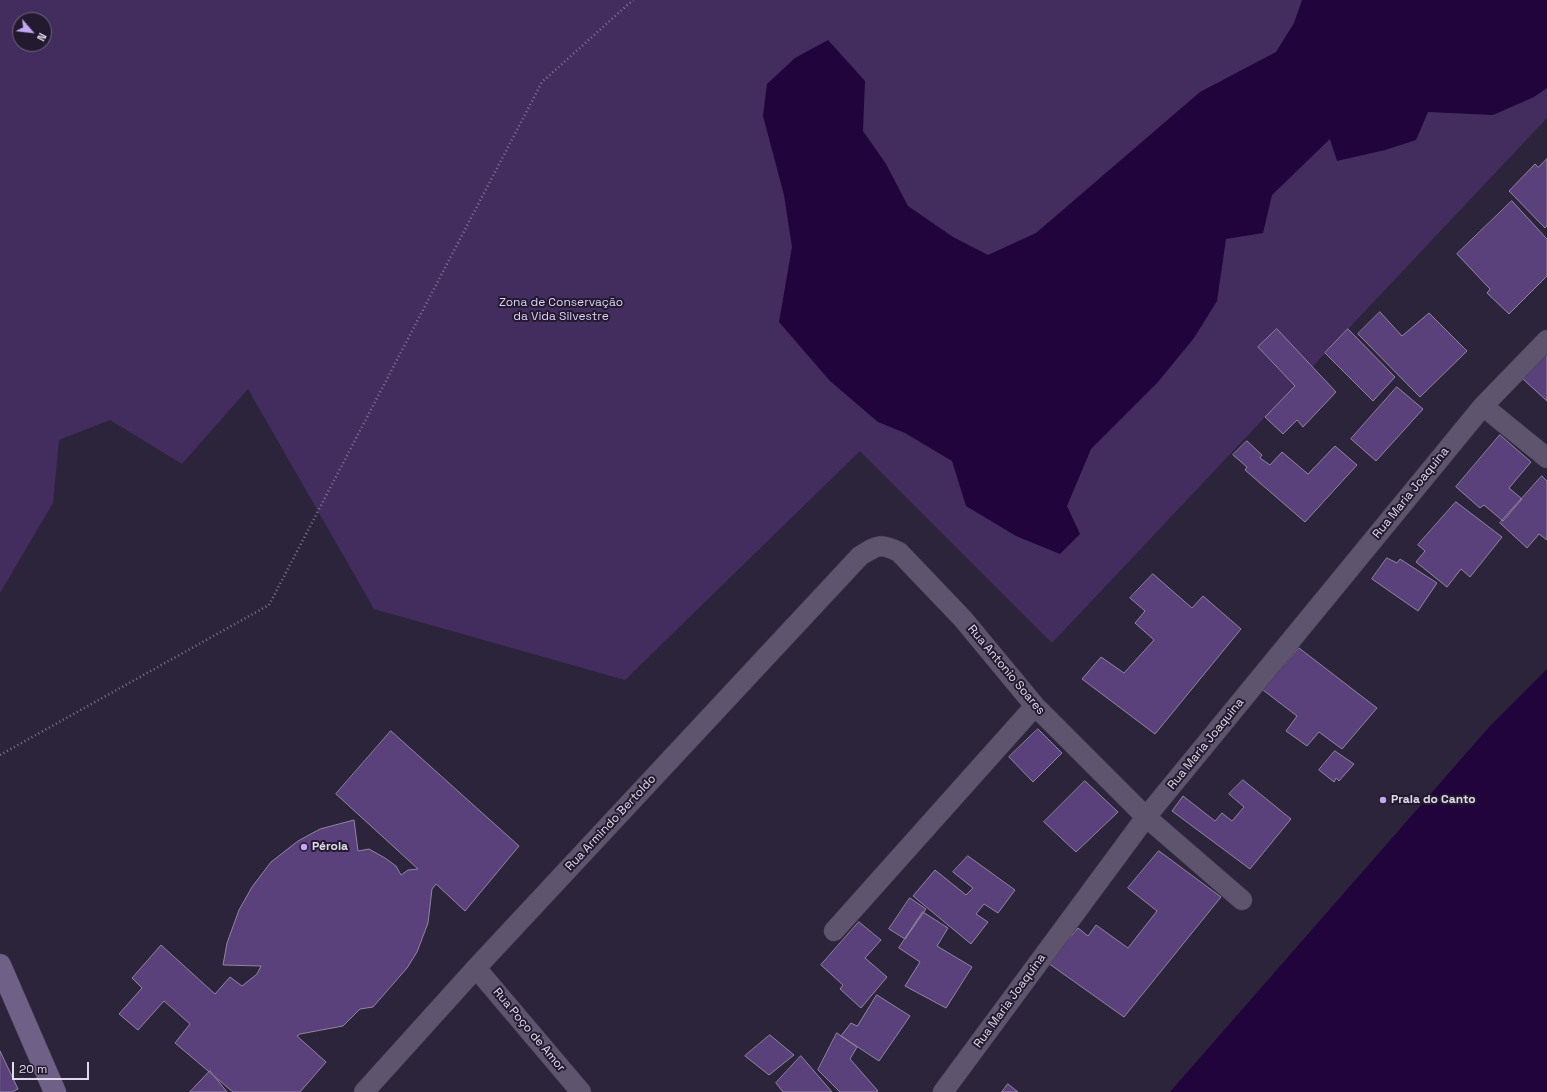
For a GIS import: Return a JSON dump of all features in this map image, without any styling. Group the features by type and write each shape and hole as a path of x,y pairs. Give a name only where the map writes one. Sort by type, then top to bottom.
{"street":[{"name":"Rua Maria Joaquina","path":"943,1092 1146,817 1483,406 1547,340"},
{"path":"1483,406 1547,458"},
{"name":"Rua Antonio Soares","path":"860,556 876,546 887,546 899,552 963,619 1035,706 1146,817 1242,900"},
{"name":"Rua Armindo Bertoldo","path":"364,1092 476,968 860,556"},
{"path":"834,931 1035,706"},
{"path":"0,965 55,1092"},
{"name":"Rua Poço de Amor","path":"476,968 581,1092"}],"path":[{"path":"0,755 269,604 542,82 633,0"}],"green space":[{"name":"Zona de Conservação da Vida Silvestre","path":"0,0 1547,0 1547,118 1052,643 860,451 625,680 374,609 248,389 182,464 110,420 59,440 53,503 0,593"}],"shaded area":[{"path":"1302,0 1547,0 1547,88 1534,97 1493,115 1428,112 1416,140 1385,150 1337,161 1330,139 1272,195 1263,233 1226,239 1217,301 1194,338 1158,382 1091,449 1067,506 1080,534 1060,554 1016,536 966,506 952,461 905,433 878,422 830,381 779,322 792,247 784,195 763,116 767,84 795,58 828,40 865,81 863,131 886,164 908,206 953,237 988,255 1036,233 1200,92 1276,52 1294,23"},
{"path":"1547,669 1547,1092 1170,1092 1490,726"}],"building":[{"path":"1547,159 1547,226 1545,228 1509,191 1535,164 1538,167"},
{"path":"1512,201 1547,239 1547,276 1509,314 1487,293 1490,289 1457,254"},
{"path":"1380,312 1402,336 1429,313 1467,351 1420,397 1358,334"},
{"path":"1277,329 1336,392 1303,427 1297,420 1283,434 1265,417 1295,386 1258,347"},
{"path":"1348,329 1395,377 1373,401 1325,353"},
{"path":"1547,354 1547,401 1523,379"},
{"path":"1397,387 1423,409 1376,461 1351,439"},
{"path":"1500,435 1531,462 1509,488 1522,499 1503,521 1484,505 1480,508 1456,487"},
{"path":"1247,441 1262,455 1260,458 1270,465 1282,452 1308,474 1335,446 1357,465 1305,522 1245,470 1247,467 1233,455"},
{"path":"1542,476 1547,481 1547,540 1539,534 1527,548 1500,523"},
{"path":"1456,502 1502,537 1470,577 1461,569 1447,587 1416,562 1425,551 1418,545"},
{"path":"1387,558 1397,563 1400,559 1437,583 1418,611 1372,579"},
{"path":"1153,574 1192,608 1203,596 1241,629 1155,734 1082,679 1101,657 1124,673 1154,640 1135,623 1145,611 1130,598"},
{"path":"1299,648 1377,708 1342,749 1319,732 1307,746 1286,731 1297,716 1263,690"},
{"path":"1038,729 1062,753 1033,782 1009,757"},
{"path":"391,731 519,846 465,911 436,884 432,889 428,923 417,952 407,968 373,1007 360,1009 343,1026 300,1034 297,1036 326,1062 300,1092 233,1092 175,1043 190,1024 164,1001 138,1030 119,1014 142,988 132,978 161,945 215,994 230,977 242,986 257,974 261,966 223,965 227,943 239,910 252,887 271,862 298,841 320,829 354,820 358,851 369,849 396,866 401,875 408,870 418,869 336,794"},
{"path":"1335,751 1354,764 1339,781 1336,778 1334,782 1319,770"},
{"path":"1243,780 1291,819 1250,869 1172,811 1183,796 1215,821 1222,813 1232,821 1244,807 1229,794"},
{"path":"1085,781 1118,812 1076,852 1044,822"},
{"path":"1159,851 1221,897 1124,1017 1048,963 1078,928 1088,936 1096,925 1128,948 1157,911 1128,888"},
{"path":"968,856 1015,890 998,913 984,904 976,914 988,922 971,944 913,896 935,870 966,895 973,888 953,872"},
{"path":"910,898 926,909 905,939 889,929"},
{"path":"923,912 948,928 937,946 972,967 946,1008 905,986 920,962 899,948"},
{"path":"859,922 881,940 865,958 887,977 861,1008 840,989 843,985 821,965"},
{"path":"877,995 910,1016 879,1061 841,1036 851,1023 857,1026"},
{"path":"837,1033 857,1047 850,1059 878,1091 840,1092 818,1070"},
{"path":"770,1035 794,1055 769,1075 745,1056"},
{"path":"0,1051 18,1089 12,1092 0,1092"},
{"path":"801,1056 832,1092 783,1092 776,1083"},
{"path":"210,1071 227,1092 190,1092"},
{"path":"1008,1084 1018,1092 1002,1092"}],"place":[{"name":"Praia do Canto","path":"1383,800"},
{"name":"Pérola","path":"304,847"}]}
